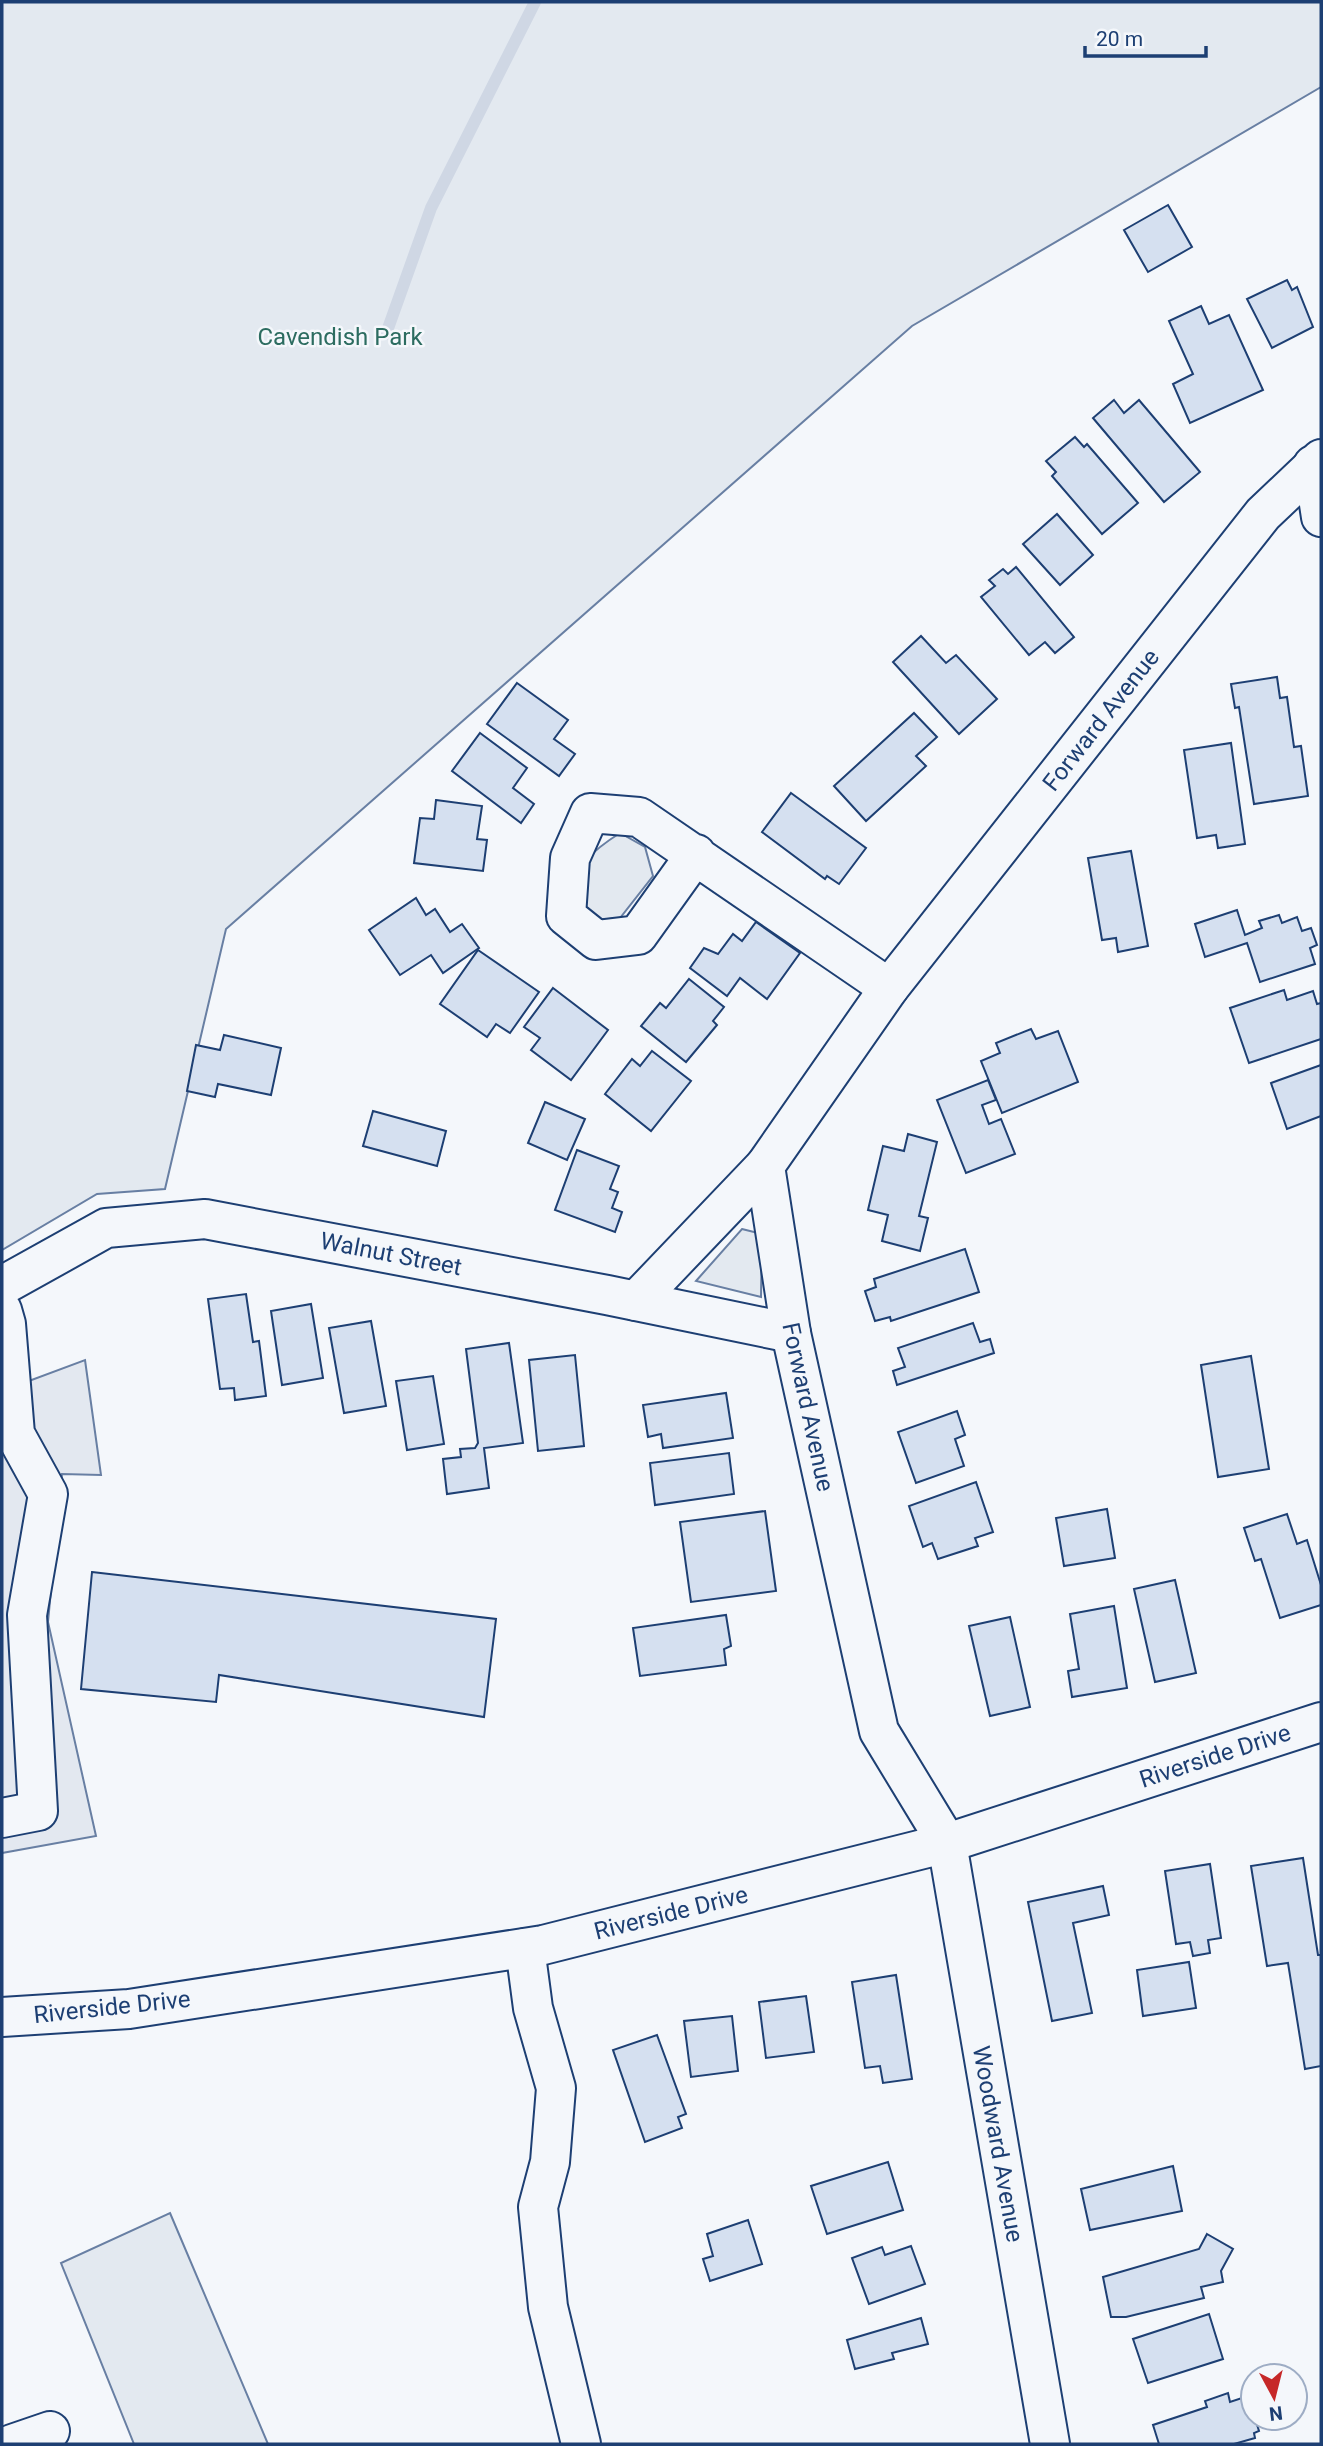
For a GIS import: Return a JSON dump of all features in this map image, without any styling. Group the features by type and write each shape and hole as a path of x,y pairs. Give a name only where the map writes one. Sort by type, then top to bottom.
{"street":[{"path":"1317,462 1321,517"},
{"name":"Forward Avenue","path":"947,1843 879,1731 790,1333 765,1166 889,988 1263,514 1317,462"},
{"path":"696,854 889,988"},
{"path":"636,1301 765,1166"},
{"name":"Walnut Street","path":"2,1286 106,1228 205,1219 790,1333"},
{"path":"2,1310 6,1324 8,1440 48,1494 27,1615 38,1811 2,1818"},
{"name":"Riverside Drive","path":"2,2017 130,2009 526,1948 947,1843 1321,1722"},
{"name":"Woodward Avenue","path":"947,1843 1050,2444"},
{"path":"526,1948 533,2008 556,2088 550,2162 538,2207 547,2295 581,2444"},
{"path":"12,2444 50,2431"}],"green space":[{"name":"Cavendish Park","path":"2,2 1321,2 1321,87 912,326 226,929 165,1189 97,1194 2,1250"},
{"path":"620,833 645,847 653,876 620,918 596,920 579,901 576,887 578,877 587,859"},
{"path":"742,1229 762,1234 761,1297 696,1281"},
{"path":"170,2213 268,2444 134,2444 61,2263"}],"shaded area":[{"path":"85,1360 101,1475 62,1474 48,1622 96,1836 2,1853 2,1391"}],"building":[{"path":"1168,205 1192,247 1148,272 1124,230"},
{"path":"1287,280 1292,290 1297,287 1313,327 1272,348 1247,299"},
{"path":"1201,306 1209,324 1229,315 1263,390 1190,423 1173,384 1193,374 1169,321"},
{"path":"1114,400 1124,413 1139,400 1200,472 1164,502 1093,418"},
{"path":"1075,437 1084,447 1087,444 1138,503 1102,534 1052,476 1056,472 1046,461"},
{"path":"1057,514 1093,555 1060,585 1023,544"},
{"path":"1016,567 1074,637 1055,653 1045,642 1029,655 981,597 995,586 989,580 1003,569 1008,574"},
{"path":"921,636 946,663 956,655 997,699 959,734 893,662"},
{"path":"1277,677 1280,698 1287,697 1294,747 1301,746 1308,796 1254,804 1239,707 1235,708 1231,684"},
{"path":"517,683 568,720 554,739 575,754 559,776 487,724"},
{"path":"914,713 937,737 916,756 926,766 866,821 834,786"},
{"path":"480,733 527,768 513,788 534,804 521,823 452,771"},
{"path":"1231,743 1245,844 1218,848 1216,835 1197,838 1184,750"},
{"path":"791,793 866,848 839,884 827,876 825,879 762,832"},
{"path":"436,800 482,806 477,839 487,840 483,871 414,863 420,818 434,819"},
{"path":"1131,851 1148,946 1118,952 1116,938 1102,940 1088,858"},
{"path":"416,898 426,915 435,909 450,932 462,924 479,948 443,973 431,955 400,975 369,930"},
{"path":"1237,910 1245,935 1262,928 1259,921 1279,915 1282,923 1297,917 1302,931 1311,928 1317,945 1310,948 1315,964 1260,982 1247,943 1205,957 1195,924"},
{"path":"756,922 800,953 767,999 740,978 727,996 690,968 704,948 718,954 733,934 742,941"},
{"path":"478,950 539,992 510,1033 496,1024 487,1037 440,1004"},
{"path":"689,979 724,1007 713,1021 717,1025 686,1062 641,1026 660,1003 666,1008"},
{"path":"553,988 608,1030 571,1080 531,1050 540,1038 524,1027"},
{"path":"1284,990 1287,1000 1313,991 1317,1004 1321,1003 1321,1039 1249,1063 1230,1008"},
{"path":"1031,1029 1036,1039 1058,1031 1078,1082 1002,1113 981,1061 1000,1053 996,1043"},
{"path":"224,1035 281,1048 271,1095 218,1084 215,1097 187,1091 196,1045 220,1050"},
{"path":"652,1051 691,1081 651,1131 605,1094 632,1059 640,1066"},
{"path":"1321,1065 1321,1116 1287,1129 1271,1083"},
{"path":"988,1080 996,1100 982,1105 989,1124 1001,1119 1015,1154 966,1173 937,1100"},
{"path":"545,1102 585,1119 567,1160 528,1143"},
{"path":"373,1111 446,1131 437,1166 363,1146"},
{"path":"908,1134 937,1142 919,1216 928,1218 920,1251 882,1241 888,1215 868,1210 883,1146 904,1151"},
{"path":"577,1150 619,1166 610,1189 618,1192 612,1208 622,1212 615,1232 555,1210"},
{"path":"965,1249 979,1292 891,1321 890,1317 875,1321 865,1291 876,1287 874,1279"},
{"path":"246,1294 253,1342 259,1341 266,1396 235,1400 234,1388 220,1389 208,1299"},
{"path":"311,1304 323,1378 282,1385 271,1311"},
{"path":"371,1321 386,1406 344,1413 329,1328"},
{"path":"973,1323 980,1342 990,1339 994,1353 897,1385 893,1371 905,1367 898,1348"},
{"path":"509,1343 523,1443 484,1448 489,1488 447,1494 443,1459 461,1457 460,1449 475,1448 478,1443 466,1349"},
{"path":"575,1355 584,1446 538,1451 529,1360"},
{"path":"1251,1356 1269,1469 1218,1477 1201,1365"},
{"path":"433,1376 444,1444 407,1450 396,1381"},
{"path":"726,1393 733,1438 663,1448 661,1434 648,1437 643,1405"},
{"path":"957,1411 965,1435 955,1439 964,1466 916,1483 898,1432"},
{"path":"729,1453 734,1494 655,1505 650,1463"},
{"path":"976,1482 993,1532 975,1538 978,1546 938,1559 932,1543 923,1547 909,1506"},
{"path":"1107,1509 1115,1558 1064,1566 1056,1518"},
{"path":"765,1511 776,1591 691,1602 680,1522"},
{"path":"1287,1514 1297,1544 1307,1540 1321,1585 1321,1605 1280,1618 1261,1559 1255,1561 1244,1528"},
{"path":"92,1572 496,1619 484,1717 219,1675 216,1702 81,1689"},
{"path":"1175,1580 1196,1673 1155,1682 1134,1589"},
{"path":"1114,1606 1127,1688 1072,1697 1068,1671 1079,1669 1070,1614"},
{"path":"726,1615 731,1646 724,1649 726,1665 640,1676 633,1628"},
{"path":"1010,1617 1030,1707 990,1716 969,1626"},
{"path":"1303,1858 1318,1955 1321,1955 1321,2066 1305,2069 1288,1963 1267,1966 1251,1866"},
{"path":"1210,1864 1221,1938 1208,1940 1210,1953 1193,1956 1190,1942 1176,1944 1165,1871"},
{"path":"1103,1886 1109,1915 1073,1923 1092,2013 1052,2021 1028,1902"},
{"path":"1189,1962 1196,2008 1143,2016 1137,1970"},
{"path":"896,1975 912,2079 883,2083 880,2066 865,2068 852,1982"},
{"path":"806,1996 814,2052 766,2058 759,2002"},
{"path":"732,2016 738,2071 691,2077 684,2021"},
{"path":"657,2035 686,2114 678,2117 682,2128 645,2142 613,2050"},
{"path":"888,2162 903,2210 827,2234 811,2186"},
{"path":"1173,2166 1182,2211 1090,2230 1081,2189"},
{"path":"748,2220 762,2264 710,2281 703,2259 713,2256 707,2234"},
{"path":"1207,2234 1233,2249 1221,2271 1223,2282 1201,2287 1204,2298 1126,2317 1111,2317 1103,2277 1199,2249"},
{"path":"911,2246 925,2284 869,2304 852,2258 882,2247 885,2255"},
{"path":"1209,2314 1223,2359 1148,2383 1133,2339"},
{"path":"921,2318 928,2344 892,2353 894,2359 855,2369 847,2340"},
{"path":"1228,2393 1230,2402 1239,2399 1239,2432 1256,2432 1254,2433 1255,2438 1234,2444 1159,2444 1153,2425 1207,2407 1205,2401"}],"waterway":[{"path":"386,334 431,208 535,2"}]}
